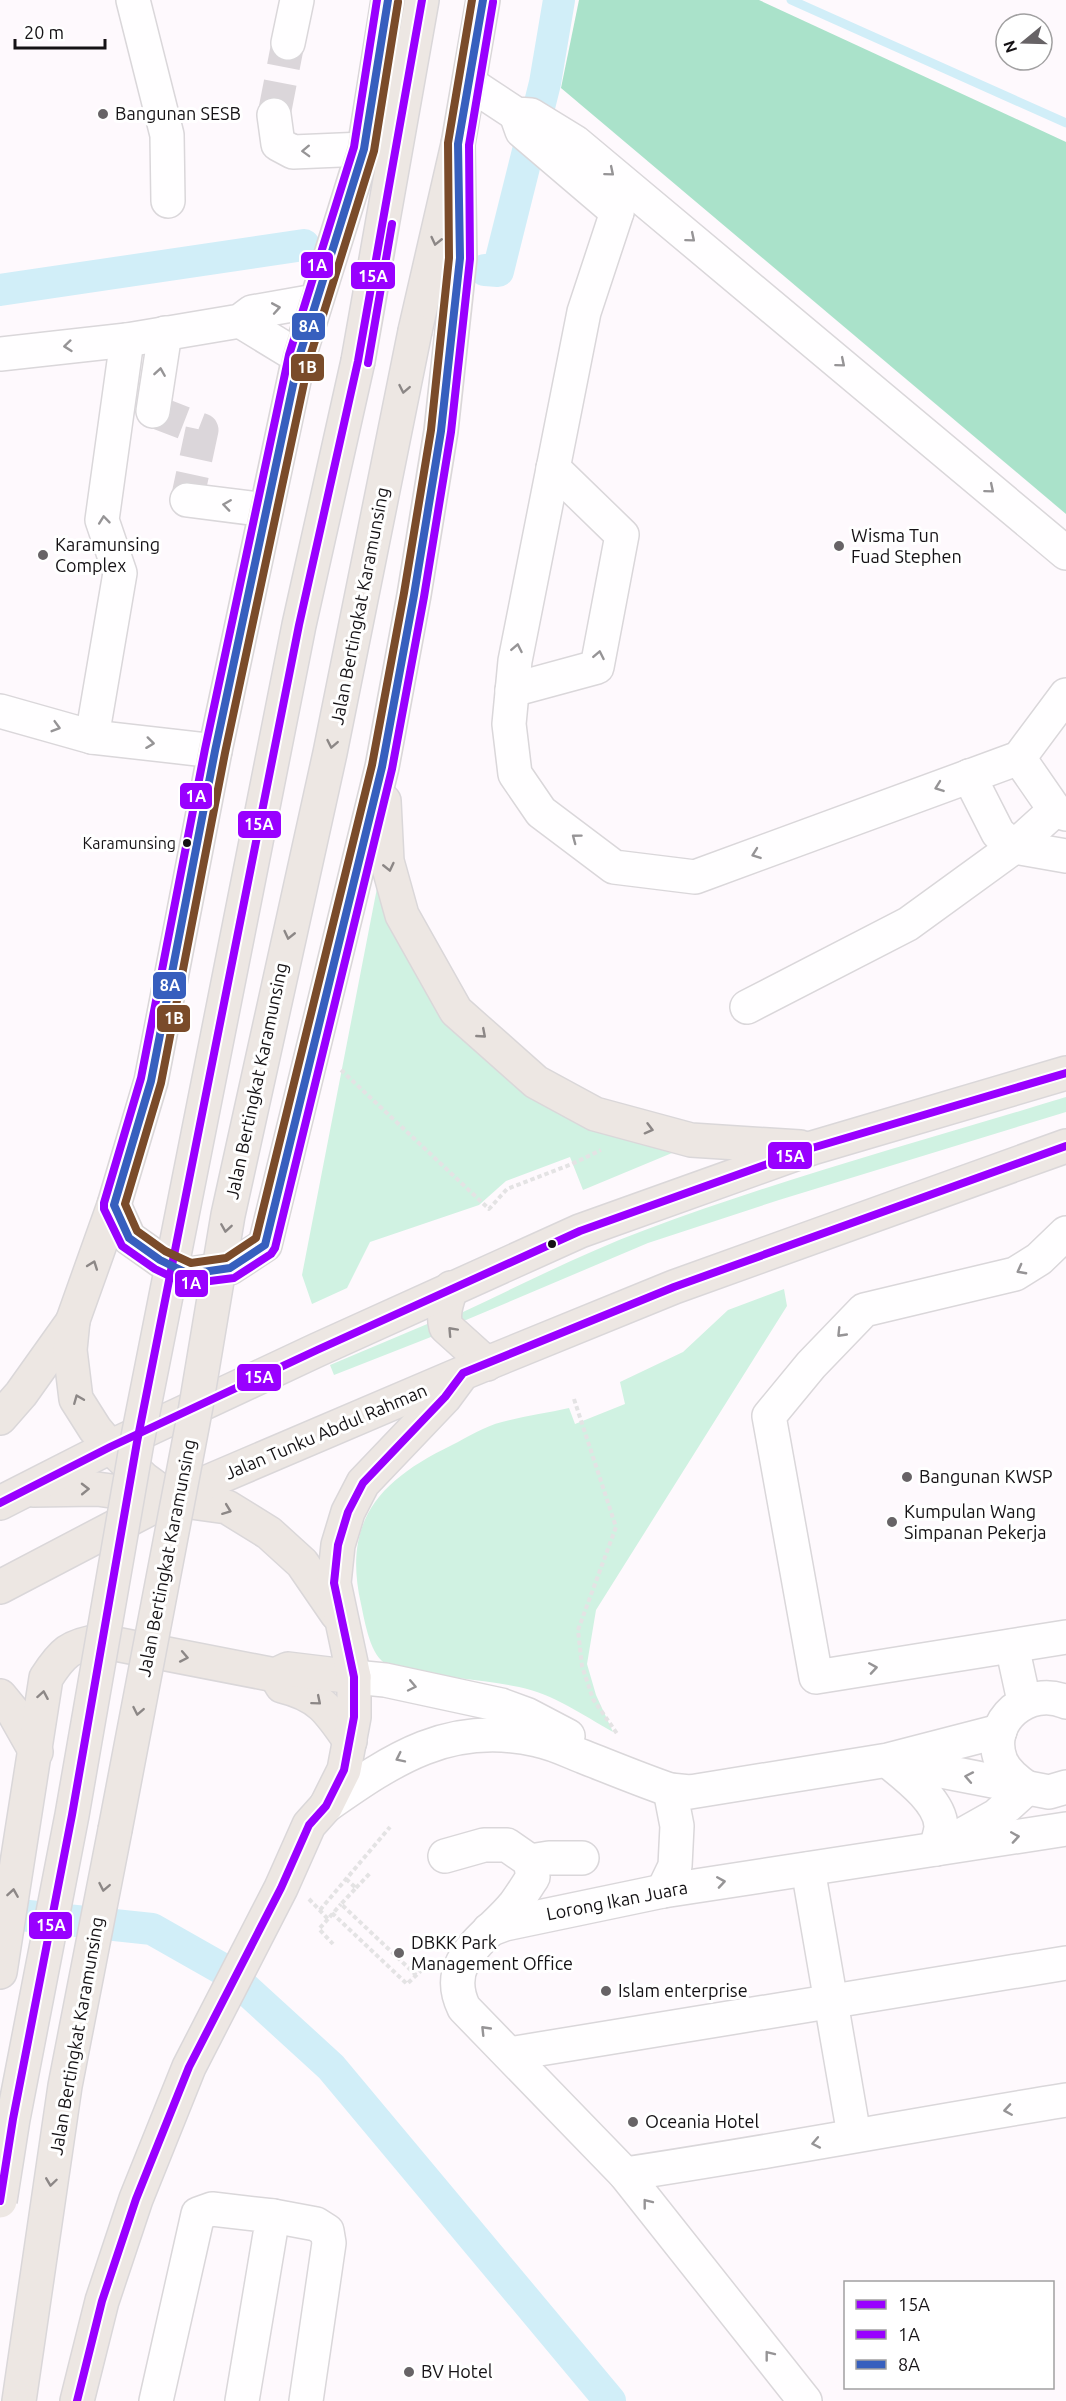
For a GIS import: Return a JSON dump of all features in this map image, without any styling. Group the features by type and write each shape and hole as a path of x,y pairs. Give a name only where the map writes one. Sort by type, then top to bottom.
{"main road":[{"path":"170,1498 144,1479 110,1447 95,1429 76,1399 70,1350 73,1320 114,1204 151,1081 215,751 299,357 364,148 388,0"},
{"path":"0,2201 13,2119 72,1815 137,1442 297,637 358,361 422,0"},
{"path":"114,1204 129,1238 160,1260 189,1274 230,1268 265,1245 382,767 414,595 441,430 459,258 458,144 483,0"},
{"name":"Jalan Bertingkat Karamunsing","path":"19,2401 65,2086 196,1406 228,1215 330,753 415,331 458,144"},
{"path":"382,767 387,861 402,915 456,1011 536,1082 595,1114 691,1140 812,1148"},
{"path":"13,1496 110,1447 451,1288 580,1231 812,1148 1066,1073"},
{"name":"Jalan Tunku Abdul Rahman","path":"0,1587 170,1498 475,1369 674,1287 1066,1146"},
{"path":"77,2401 102,2301 136,2199 189,2067 294,1892 309,1826 326,1806 344,1770 354,1717 354,1677 334,1583 338,1545 348,1512 363,1483 475,1369 446,1327 444,1308 451,1288"},
{"path":"0,1418 21,1394 73,1320"},
{"path":"13,1496 97,1489 227,1507 269,1533 302,1563 341,1620"},
{"path":"0,1972 46,1678 65,1651 100,1641 275,1675 288,1669 354,1677"},
{"path":"275,1675 282,1686 301,1690 315,1697 335,1718 350,1741"},
{"path":"0,1696 14,1713 36,1752"}],"street":[{"path":"133,0 167,135 168,201"},
{"path":"288,43 297,0"},
{"path":"469,83 516,114 531,115 570,156 1066,553"},
{"path":"274,115 278,144 293,152 364,148"},
{"path":"632,206 584,312 515,661 509,724 515,774 542,812 615,867 695,877 1019,758 1066,695"},
{"path":"0,354 126,340 240,321 252,312 315,301"},
{"path":"240,321 299,357"},
{"path":"153,411 165,333"},
{"path":"92,737 120,573 102,520 126,340"},
{"path":"512,690 597,667 622,535 553,468"},
{"path":"187,500 266,510"},
{"path":"0,711 92,737 215,751"},
{"path":"747,1007 908,924 1061,812 1019,758"},
{"path":"969,776 998,833 1014,847 1066,856"},
{"path":"1066,1233 1039,1259 1015,1274 864,1310 811,1365 770,1416 816,1677 1066,1637"},
{"path":"1012,1646 1024,1701"},
{"path":"354,1677 385,1680 501,1705 528,1715 663,1788 677,1826 675,1866 663,1891"},
{"path":"1027,1788 1010,1775 1001,1762 998,1746 1000,1731 1010,1712 1024,1701 1041,1697 1058,1698 1066,1702"},
{"path":"326,1806 395,1760 452,1737 475,1734 537,1740 663,1788 690,1791 888,1760 1000,1731"},
{"path":"888,1760 1048,1792 1066,1787"},
{"path":"888,1760 922,1790 934,1807 941,1825 936,1849"},
{"path":"936,1849 996,1816 1027,1788"},
{"name":"Lorong Ikan Juara","path":"488,1931 505,1924 663,1891 1066,1829"},
{"path":"445,1856 484,1845 507,1845 530,1861 533,1877 514,1905 461,1963 456,1985 464,2008 625,2174 805,2401"},
{"path":"530,1861 549,1857 582,1858"},
{"path":"808,1869 854,2135"},
{"path":"509,2054 1066,1963"},
{"path":"625,2174 756,2155 854,2135 1066,2100"},
{"path":"156,2401 198,2214 212,2209 316,2224 327,2231 329,2243 306,2401"},
{"path":"242,2401 273,2216"}],"path":[{"path":"336,1065 489,1209 507,1189 579,1161 602,1149 617,1120"},
{"path":"574,1399 616,1527 578,1630 582,1666 593,1699 619,1736"},
{"path":"320,1910 390,1827"},
{"path":"333,1944 318,1929 371,1872"},
{"path":"346,1879 356,1888"},
{"path":"294,1892 320,1910 328,1919"},
{"path":"341,1904 416,1975"},
{"path":"332,1913 407,1984 434,1958"}],"green space":[{"path":"579,0 759,0 1066,142 1066,514 561,88"},
{"path":"377,888 404,944 604,1133 672,1153 583,1190 570,1157 506,1181 479,1205 370,1242 347,1288 312,1304 302,1275"},
{"path":"1066,1097 1066,1112 779,1200 648,1243 466,1320 459,1317 463,1312 576,1259 697,1211 802,1176"},
{"path":"784,1289 787,1306 596,1610 587,1664 596,1695 613,1732 568,1706 532,1690 398,1668 382,1661 369,1638 364,1620 357,1574 357,1549 362,1526 372,1506 387,1489 427,1458 496,1424 569,1408 575,1424 625,1404 620,1382 683,1352 728,1310"},
{"path":"432,1322 436,1335 334,1375 330,1365"}],"waterway":[{"path":"485,270 498,271 545,83 559,0"},
{"path":"791,0 1066,123"},
{"path":"0,290 304,245"},
{"path":"0,1913 152,1929 226,1971 331,2067 610,2401"}],"tunnel":[{"path":"274,115 288,43"},
{"path":"153,411 202,430 187,500"}],"transit line":[{"name":"1A","path":"377,0 354,147 289,355 205,749 141,1078 104,1203 104,1209 122,1246 155,1269 186,1284 234,1278 271,1254 275,1248 392,769 424,597 451,432 470,259 469,145 493,2"},
{"name":"8A","path":"388,0 364,149 299,357 215,751 151,1081 114,1205 129,1238 160,1260 189,1274 230,1268 265,1245 382,767 441,431 460,258 458,144 483,0"},
{"name":"15A","path":"0,2201 13,2119 72,1815 137,1442 299,625 358,361 422,0"},
{"name":"1B","path":"398,2 374,151 309,360 225,753 161,1083 125,1204 137,1231 165,1251 191,1263 226,1258 256,1238 372,765 431,430 449,258 448,143 472,0"},
{"name":"1A","path":"368,363 392,224"},
{"name":"15A","path":"0,1503 110,1447 580,1231 812,1148 1066,1073"},
{"name":"15A","path":"77,2401 102,2301 136,2199 189,2067 281,1888 309,1825 326,1806 344,1770 354,1717 354,1677 334,1583 338,1545 348,1512 363,1483 445,1397 463,1373 674,1287 1066,1146"}],"place":[{"name":"Bangunan SESB","path":"103,114"},
{"name":"Wisma Tun Fuad Stephen","path":"839,546"},
{"name":"Karamunsing Complex","path":"43,555"},
{"name":"Karamunsing","path":"187,843"},
{"name":"Bangunan KWSP","path":"907,1477"},
{"name":"Kumpulan Wang Simpanan Pekerja","path":"892,1522"},
{"name":"DBKK Park Management Office","path":"399,1953"},
{"name":"Islam enterprise","path":"606,1991"},
{"name":"Oceania Hotel","path":"633,2122"},
{"name":"BV Hotel","path":"409,2372"}]}
